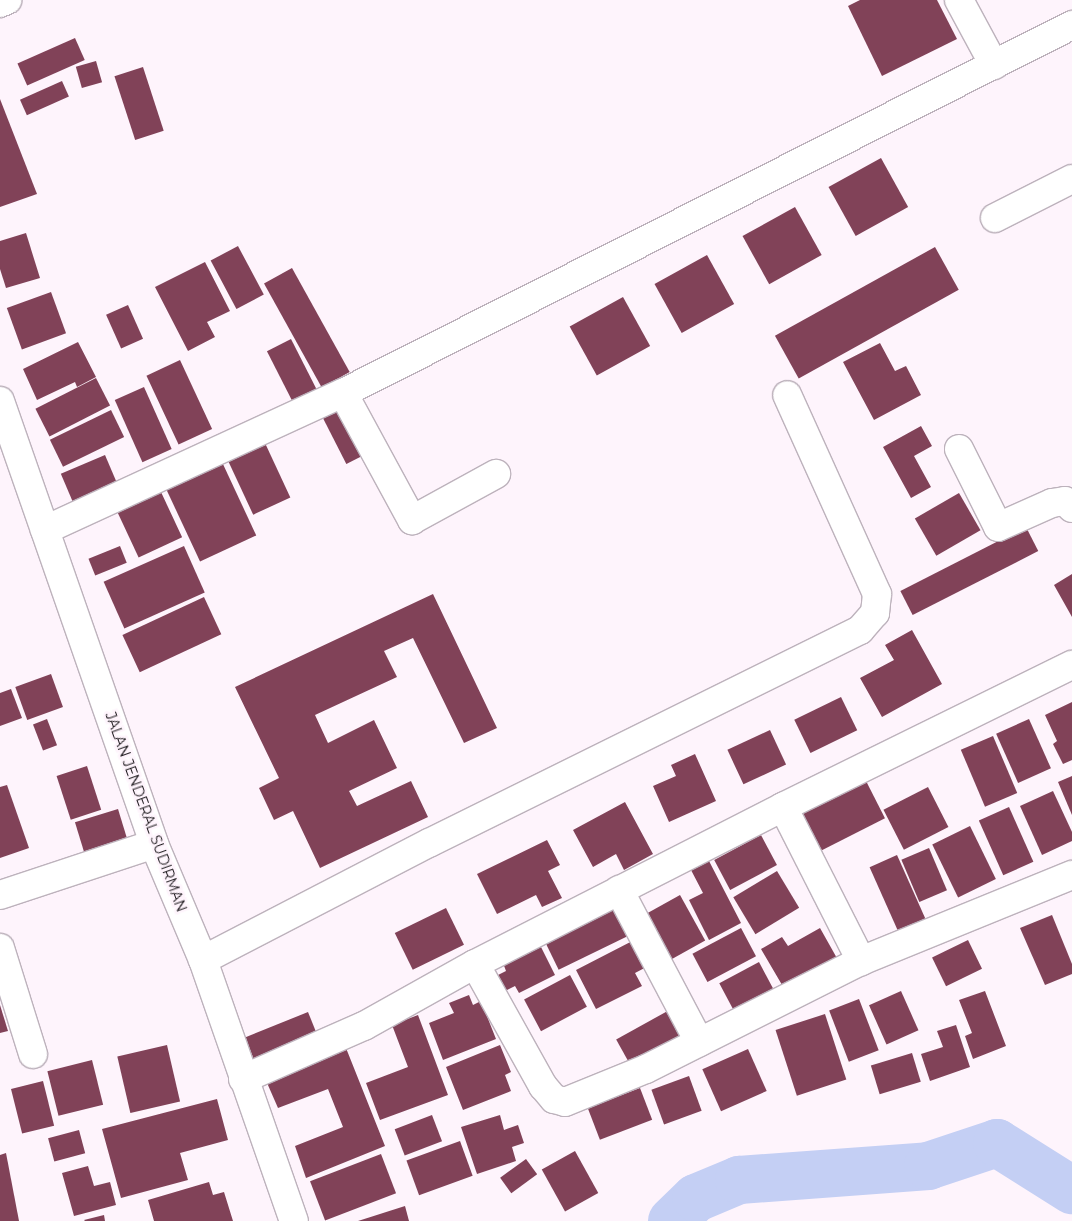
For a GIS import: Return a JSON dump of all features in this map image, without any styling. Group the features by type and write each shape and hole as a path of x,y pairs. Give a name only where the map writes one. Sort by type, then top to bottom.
{"street":[{"path":"0,3 7,0"},
{"path":"959,0 994,64"},
{"path":"45,530 343,393 1072,25"},
{"path":"995,218 1072,179"},
{"path":"343,393 412,520 496,474"},
{"path":"203,960 429,843 860,630 876,613 877,594 787,396"},
{"name":"JALAN JENDERAL SUDIRMAN","path":"0,401 154,844 203,960 294,1221"},
{"path":"959,449 998,527 1052,503 1065,501 1072,508"},
{"path":"243,1079 364,1026 475,964 619,890 1072,665"},
{"path":"783,807 860,961"},
{"path":"0,895 154,844"},
{"path":"475,964 533,1070 549,1094 559,1102 577,1099 699,1042 860,961 1072,875"},
{"path":"619,890 699,1042"},
{"path":"0,948 33,1054"}],"building":[{"path":"860,0 937,0 957,39 882,76 848,6"},
{"path":"75,38 85,60 27,86 17,64"},
{"path":"96,61 102,82 82,88 76,67"},
{"path":"143,67 164,131 135,140 114,76"},
{"path":"62,81 69,97 27,115 20,100"},
{"path":"0,99 37,194 0,207"},
{"path":"881,158 908,207 856,236 829,187"},
{"path":"795,207 822,255 769,284 743,236"},
{"path":"26,233 40,278 6,288 0,269 0,241"},
{"path":"238,246 264,295 236,309 211,261"},
{"path":"935,247 959,290 799,379 775,336"},
{"path":"707,255 734,304 682,333 655,284"},
{"path":"205,262 230,311 207,322 215,337 188,351 155,287"},
{"path":"292,268 350,372 322,388 264,284"},
{"path":"51,292 66,333 22,349 7,308"},
{"path":"623,297 650,346 597,376 570,327"},
{"path":"128,305 143,339 121,349 106,315"},
{"path":"291,339 316,389 292,401 267,351"},
{"path":"78,342 96,377 77,387 75,382 37,400 23,369"},
{"path":"880,343 895,371 906,366 921,395 874,420 843,362"},
{"path":"180,360 212,429 179,445 146,376"},
{"path":"96,378 110,406 49,436 35,409"},
{"path":"144,387 172,449 142,462 115,400"},
{"path":"349,401 374,450 346,464 321,415"},
{"path":"111,410 124,437 63,467 50,440"},
{"path":"921,426 932,446 914,456 931,487 911,498 883,447"},
{"path":"265,443 290,497 253,515 228,460"},
{"path":"105,455 117,483 73,501 61,474"},
{"path":"222,462 256,535 200,562 166,488"},
{"path":"161,492 182,537 139,558 117,512"},
{"path":"959,493 980,530 936,556 915,518"},
{"path":"1026,527 1038,551 913,615 900,591"},
{"path":"120,546 127,563 95,575 88,559"},
{"path":"184,546 205,593 124,628 104,582"},
{"path":"1072,574 1072,617 1054,585"},
{"path":"433,594 497,728 464,743 413,638 384,651 397,677 315,715 328,743 374,720 397,768 349,791 357,806 411,781 428,817 320,868 293,811 274,820 259,788 279,778 235,687"},
{"path":"204,597 221,634 140,672 122,635"},
{"path":"912,630 942,684 882,717 860,678 894,660 885,645"},
{"path":"51,674 63,707 27,720 15,687"},
{"path":"11,689 22,718 0,726 0,693"},
{"path":"841,697 857,730 810,753 794,720"},
{"path":"1072,702 1072,760 1063,764 1053,744 1057,741 1045,715"},
{"path":"47,719 57,745 43,751 33,724"},
{"path":"1029,719 1051,768 1018,783 996,734"},
{"path":"770,730 786,764 743,784 727,750"},
{"path":"993,736 1017,793 985,807 961,750"},
{"path":"695,754 716,801 669,822 653,786 676,776 671,765"},
{"path":"87,766 101,810 71,820 57,776"},
{"path":"1072,776 1072,815 1058,782"},
{"path":"865,779 885,818 820,851 800,812"},
{"path":"7,785 29,848 0,858 0,787"},
{"path":"928,787 948,827 904,850 883,810"},
{"path":"1053,791 1072,832 1072,841 1042,855 1020,806"},
{"path":"625,802 653,854 624,870 616,854 593,867 573,830"},
{"path":"1009,807 1033,862 1003,875 979,820"},
{"path":"118,809 128,842 85,855 75,822"},
{"path":"970,826 996,879 958,897 932,844"},
{"path":"761,835 777,865 730,890 714,860"},
{"path":"547,840 560,865 548,871 562,898 542,907 536,895 497,914 477,874"},
{"path":"929,848 947,890 919,902 901,860"},
{"path":"897,855 926,921 899,933 870,867"},
{"path":"709,861 741,923 709,940 689,900 703,893 691,870"},
{"path":"777,871 799,908 755,934 733,897"},
{"path":"680,895 705,940 671,959 646,914"},
{"path":"621,906 634,933 559,970 546,943"},
{"path":"446,908 464,945 413,970 395,933"},
{"path":"1052,915 1072,964 1072,974 1045,985 1020,928"},
{"path":"741,928 756,956 707,982 692,954"},
{"path":"820,928 838,960 785,990 761,949 782,937 788,946"},
{"path":"642,936 656,962 635,973 642,986 596,1009 576,970"},
{"path":"968,940 982,969 946,986 932,958"},
{"path":"540,945 555,975 519,993 515,986 505,991 498,975 506,971 503,963"},
{"path":"759,962 775,992 735,1013 719,983"},
{"path":"570,975 587,1007 541,1031 524,999"},
{"path":"901,991 918,1030 887,1045 869,1005"},
{"path":"985,991 1006,1046 973,1059 965,1036 972,1033 959,1000"},
{"path":"469,995 473,1005 481,1001 496,1039 443,1060 429,1023 454,1013 449,1003"},
{"path":"859,999 879,1050 849,1062 829,1010"},
{"path":"0,1005 8,1031 0,1033"},
{"path":"673,1008 690,1039 633,1070 616,1040"},
{"path":"308,1012 319,1039 256,1064 245,1037"},
{"path":"825,1014 846,1080 797,1096 776,1030"},
{"path":"418,1015 448,1095 380,1120 366,1083 408,1067 392,1025"},
{"path":"956,1025 970,1067 930,1081 921,1054 943,1047 937,1031"},
{"path":"344,1043 385,1146 306,1178 295,1146 343,1127 328,1089 278,1108 264,1076"},
{"path":"167,1045 180,1102 130,1113 117,1056"},
{"path":"500,1045 511,1072 505,1075 511,1091 463,1110 446,1067"},
{"path":"748,1049 767,1091 721,1111 702,1069"},
{"path":"912,1053 921,1082 880,1094 871,1066"},
{"path":"92,1060 103,1105 58,1116 47,1071"},
{"path":"689,1076 702,1111 664,1124 651,1090"},
{"path":"43,1081 54,1126 22,1134 11,1089"},
{"path":"640,1088 652,1120 600,1140 588,1108"},
{"path":"217,1099 228,1140 180,1153 188,1180 121,1198 102,1129"},
{"path":"432,1115 442,1141 405,1155 395,1129"},
{"path":"500,1115 504,1130 518,1125 524,1143 512,1147 516,1161 477,1174 461,1127"},
{"path":"79,1130 85,1153 54,1161 48,1138"},
{"path":"460,1141 473,1176 419,1195 406,1160"},
{"path":"575,1151 598,1193 565,1211 542,1169"},
{"path":"6,1153 19,1221 0,1221 0,1155"},
{"path":"381,1154 396,1193 325,1220 310,1181"},
{"path":"526,1159 537,1174 511,1193 500,1178"},
{"path":"88,1166 94,1186 110,1182 116,1205 74,1216 62,1173"},
{"path":"209,1182 213,1195 224,1192 233,1221 154,1221 148,1200"},
{"path":"405,1206 409,1221 358,1221"},
{"path":"104,1215 105,1221 84,1220"}],"waterway":[{"path":"672,1221 696,1198 739,1180 928,1166 997,1143 1072,1190"}]}
